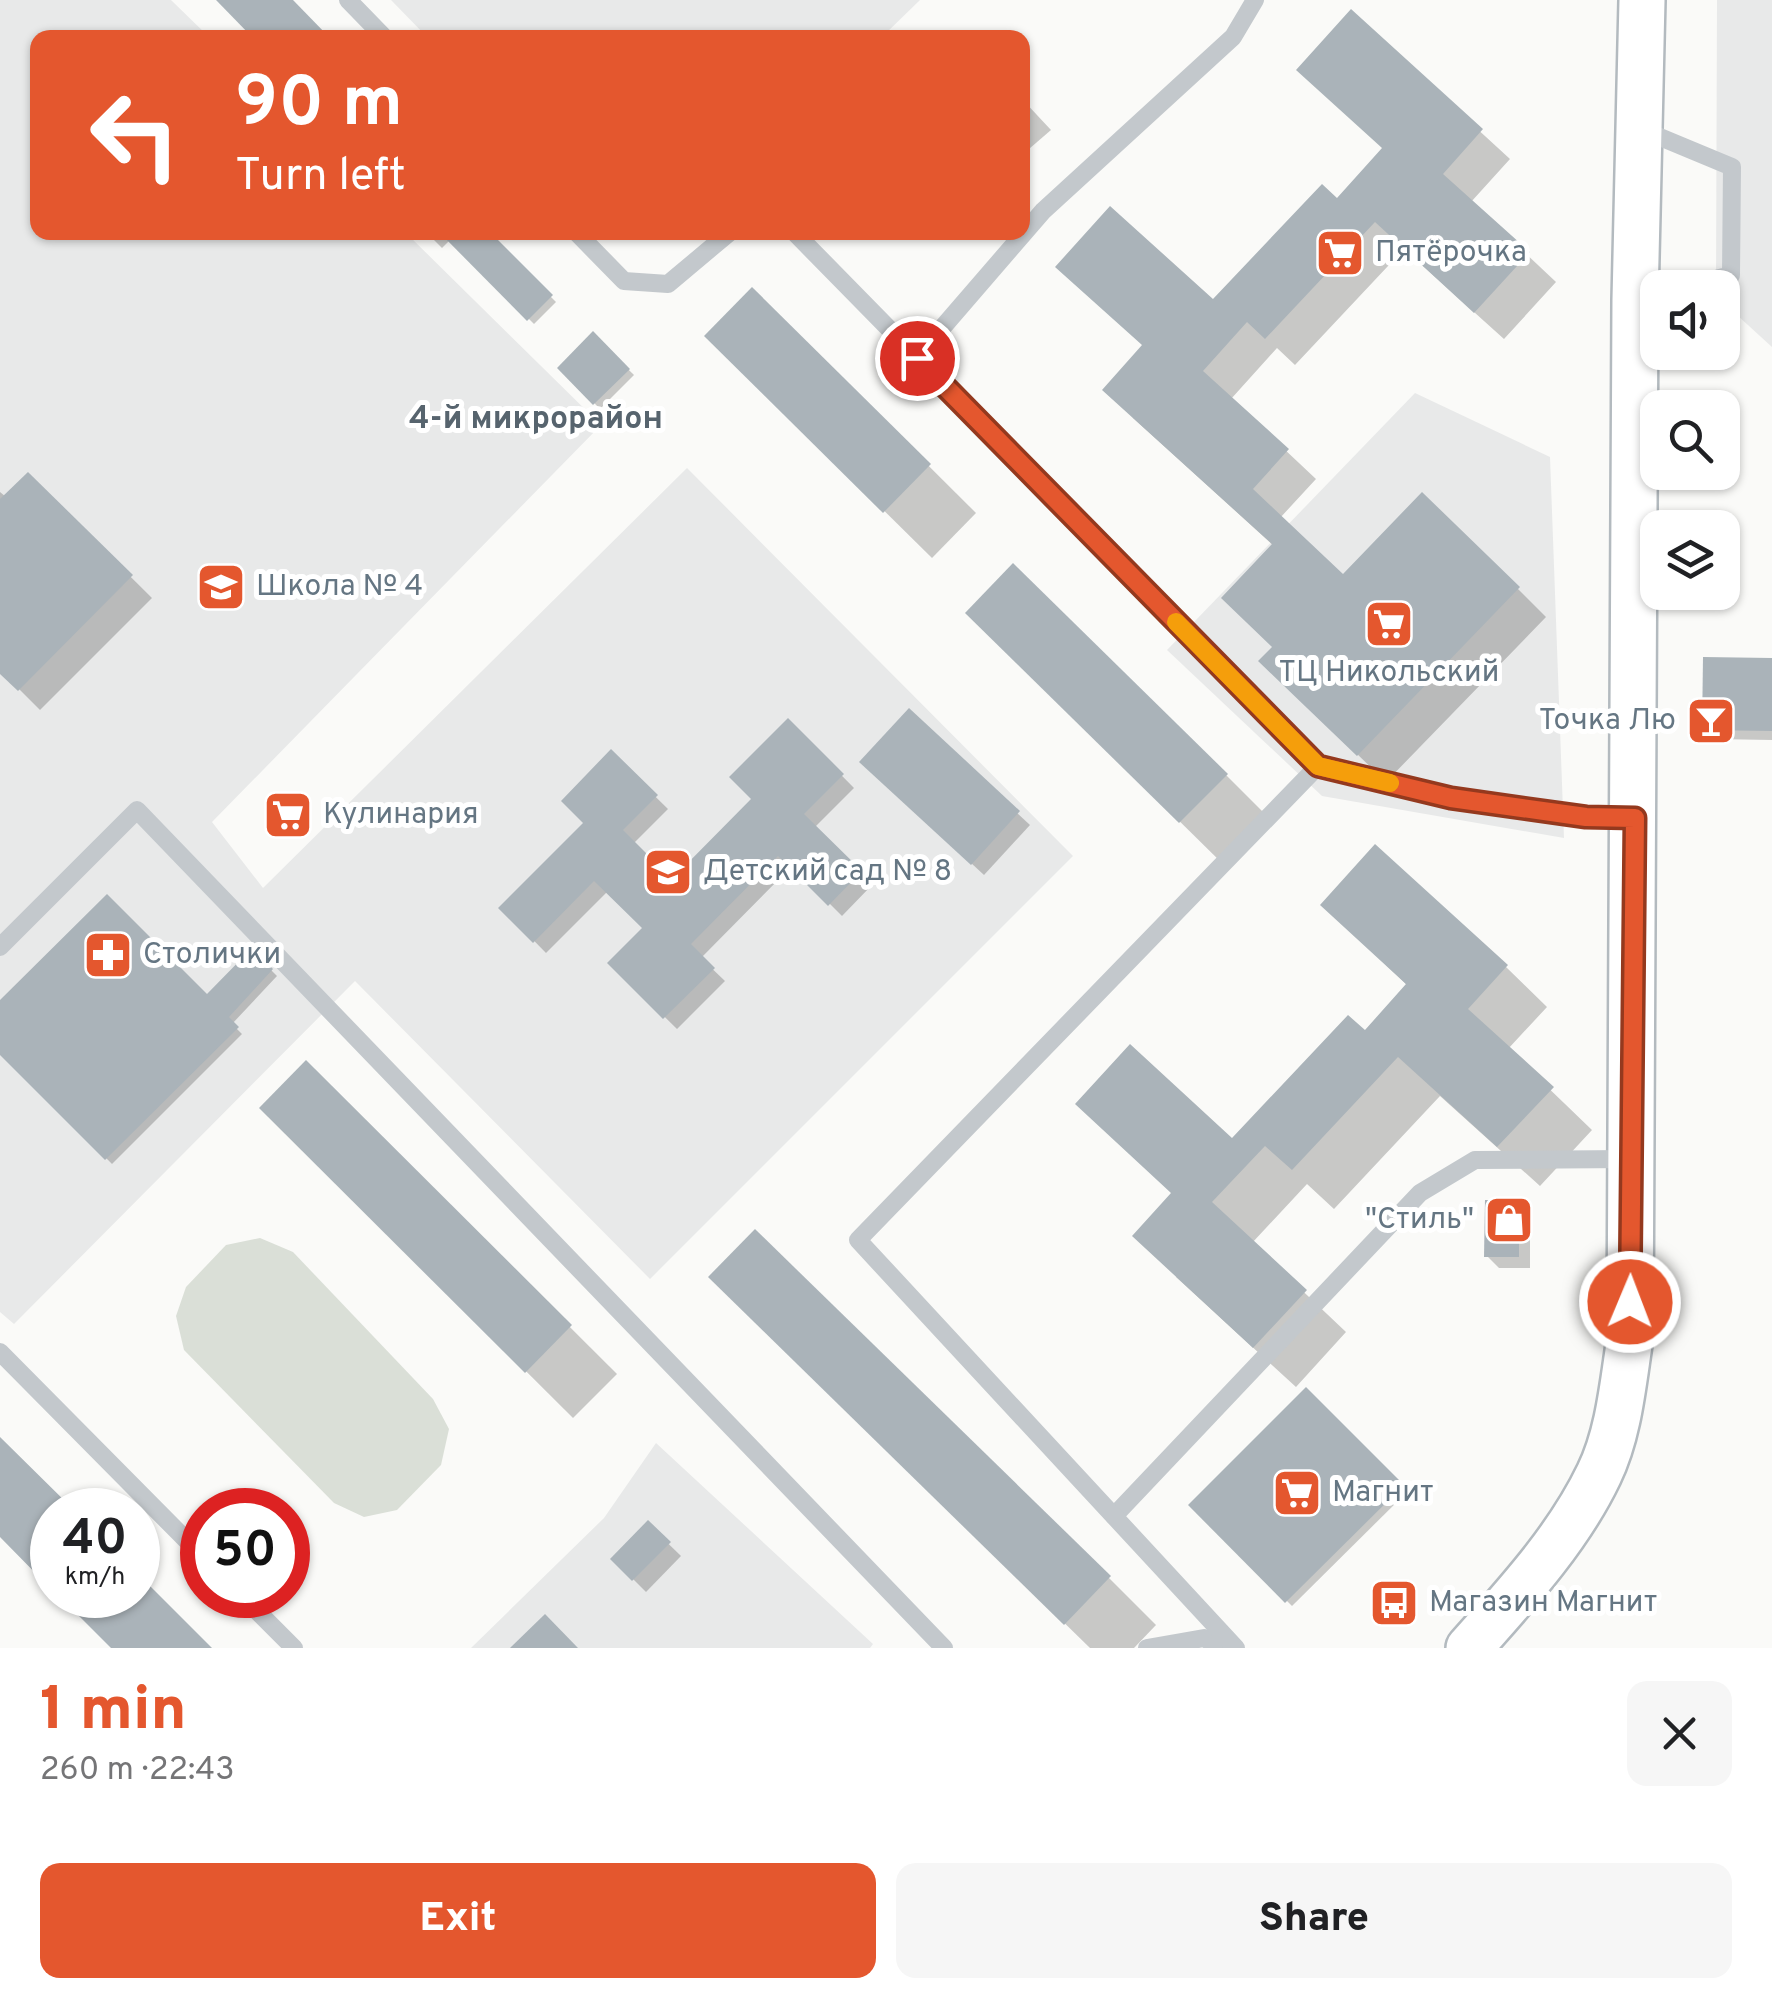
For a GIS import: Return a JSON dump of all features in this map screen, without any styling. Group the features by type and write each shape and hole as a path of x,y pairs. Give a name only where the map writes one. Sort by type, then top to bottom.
{"main road":[{"path":"1642,0 1638,128 1645,270"},
{"path":"1469,1648 1557,1544 1600,1472 1619,1411 1630,1338 1644,370"}],"lane":[{"path":"348,0 377,30"},
{"path":"1030,226 1233,37 1255,0"},
{"path":"1638,128 1732,167 1731,270"},
{"path":"584,240 624,281 668,284 720,240"},
{"path":"802,240 1318,766 1451,798 1586,817 1635,818"},
{"path":"917,358 1018,240"},
{"path":"1236,1648 858,1240 1318,766"},
{"path":"0,947 138,810 944,1648"},
{"path":"1114,1516 1420,1193 1476,1160 1632,1159"},
{"path":"0,1352 180,1534"},
{"path":"264,1618 294,1648"},
{"path":"1147,1648 1204,1638 1222,1648"}],"shaded area":[{"path":"0,0 171,0 202,30 30,30 30,240 413,240 601,425 212,822 263,888 687,468 1073,856 650,1279 355,981 14,1324 0,1312"},
{"path":"391,0 920,0 889,30 420,30"},
{"path":"1717,0 1772,0 1772,347 1740,318 1740,270 1716,270"},
{"path":"1415,393 1550,457 1564,838 1322,796 1167,650"},
{"path":"260,1238 293,1252 433,1399 449,1429 441,1465 397,1510 364,1517 334,1503 184,1350 176,1316 186,1287 226,1245"},
{"path":"656,1443 873,1644 870,1648 471,1648 604,1518"}],"building":[{"path":"216,0 293,0 322,30 245,30"},
{"path":"1351,9 1483,129 1443,174 1530,252 1474,313 1375,222 1265,339 1247,322 1203,371 1289,449 1253,489 1343,574 1422,492 1520,587 1357,756 1258,661 1272,647 1221,598 1272,544 1102,390 1142,345 1055,267 1110,206 1213,299 1322,184 1337,198 1382,148 1296,70"},
{"path":"447,240 498,240 553,295 527,321"},
{"path":"752,287 931,464 883,513 704,336"},
{"path":"593,331 630,369 593,405 557,368"},
{"path":"28,472 133,575 18,691 0,674 0,499"},
{"path":"1013,563 1228,774 1179,823 965,613"},
{"path":"1703,657 1772,658 1772,731 1702,730"},
{"path":"909,708 1020,811 971,865 859,762"},
{"path":"788,718 844,774 804,814 862,871 828,906 778,856 691,944 715,968 663,1019 607,963 642,928 594,881 533,943 498,908 583,823 561,801 611,749 658,795 623,830 672,879 751,799 729,777"},
{"path":"1375,844 1508,965 1468,1009 1554,1087 1497,1147 1398,1057 1292,1170 1265,1146 1212,1202 1307,1290 1253,1348 1132,1236 1171,1193 1075,1104 1130,1044 1232,1138 1348,1015 1365,1030 1406,984 1320,905"},
{"path":"107,894 207,994 252,948 273,969 229,1017 239,1027 105,1160 0,1055 0,1000"},
{"path":"306,1060 572,1325 525,1373 259,1108"},
{"path":"1485,1200 1519,1200 1519,1257 1484,1257"},
{"path":"755,1229 1111,1576 1064,1625 708,1277"},
{"name":"Магнит","path":"1306,1387 1404,1485 1285,1603 1188,1505"},
{"path":"0,1437 52,1488 30,1488 30,1568 0,1537"},
{"path":"648,1520 671,1542 632,1581 610,1559"},
{"path":"160,1596 212,1648 111,1648 81,1618 160,1618"},
{"path":"545,1614 578,1648 510,1648"}],"slow traffic":[{"path":"1176,622 1318,766 1390,783"}],"place":[{"name":"Пятёрочка","path":"1340,253"},
{"name":"Школа № 4","path":"221,587"},
{"name":"ТЦ Никольский","path":"1389,624"},
{"name":"Точка Лю","path":"1711,721"},
{"name":"Кулинария","path":"288,815"},
{"name":"Детский сад № 8","path":"668,872"},
{"name":"Столички","path":"108,955"},
{"name":"\"Стиль\"","path":"1509,1220"},
{"name":"Магнит","path":"1297,1493"},
{"name":"Магазин Магнит","path":"1394,1603"}],"district":[{"name":"4-й микрорайон","path":"536,420"}],"route":[{"path":"917,358 1318,766 1451,798 1586,817 1635,818 1630,1302"}]}
